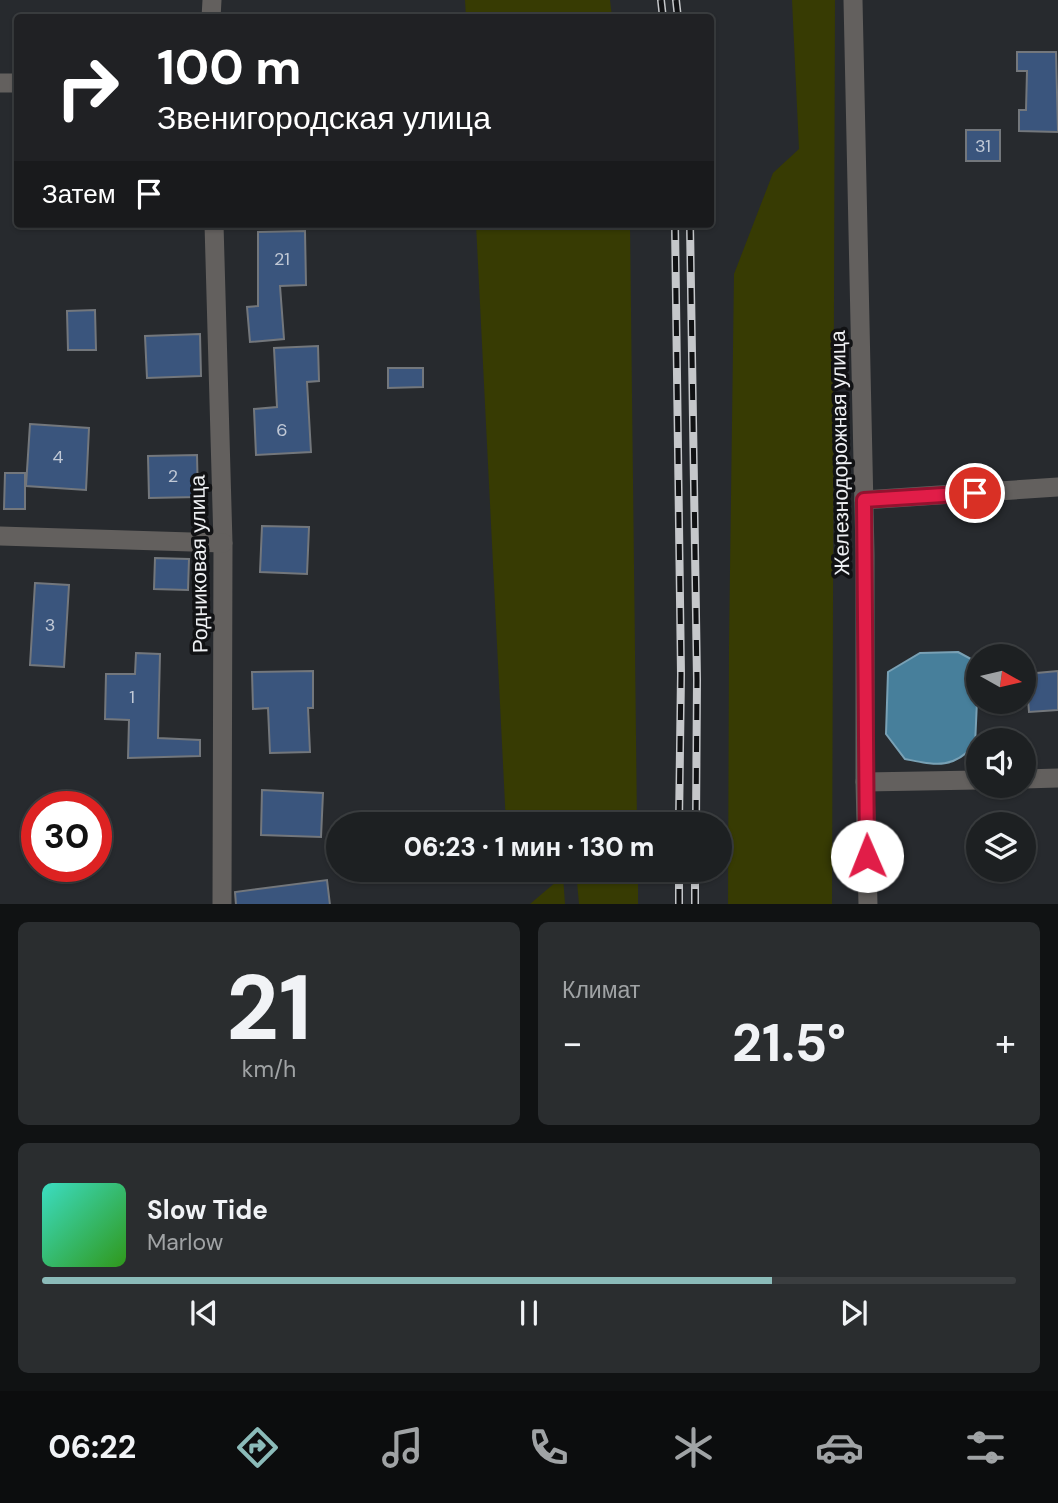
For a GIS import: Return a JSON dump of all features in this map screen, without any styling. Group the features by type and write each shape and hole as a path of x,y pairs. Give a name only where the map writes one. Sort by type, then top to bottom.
{"street":[{"name":"Железнодорожная улица","path":"853,0 864,500 868,904"},
{"name":"Родниковая улица","path":"214,228 223,543 222,904"},
{"path":"864,500 1058,487"},
{"path":"0,536 223,543"},
{"path":"1036,779 1058,778"},
{"path":"865,782 966,780"}],"green space":[{"path":"465,0 610,0 612,14 466,14"},
{"path":"792,0 835,0 832,904 728,904 728,882 732,882 732,812 728,812 734,274 773,173 799,149"},
{"path":"476,228 630,228 637,812 505,812"},
{"path":"556,882 563,882 565,904 530,904"},
{"path":"577,882 638,882 638,904 579,904"}],"water":[{"path":"958,652 966,656 966,714 976,714 976,728 966,728 966,753 943,764 905,759 886,734 888,672 920,653"}],"building":[{"path":"1017,52 1056,52 1058,132 1019,131 1019,110 1026,110 1027,71 1017,71"},
{"path":"966,130 1000,130 1000,161 966,161"},
{"path":"305,231 306,285 280,286 284,339 250,342 247,307 258,306 258,232"},
{"path":"95,310 96,350 68,350 67,311"},
{"path":"200,334 201,376 147,378 145,336"},
{"path":"318,346 319,381 307,382 311,452 256,455 254,409 277,407 274,348"},
{"path":"388,368 423,368 423,387 388,388"},
{"path":"30,424 89,428 86,490 26,486"},
{"path":"197,455 198,497 149,498 148,456"},
{"path":"5,473 25,473 25,509 4,509"},
{"path":"262,526 309,527 307,574 260,572"},
{"path":"155,558 189,559 188,590 154,589"},
{"path":"35,583 69,585 64,667 30,665"},
{"path":"136,653 160,654 158,738 200,740 200,756 128,758 129,720 105,719 106,674 135,674"},
{"path":"313,671 313,708 308,708 310,752 270,753 268,708 253,709 252,672"},
{"path":"1058,671 1058,710 1036,712 1036,673"},
{"path":"262,790 323,793 321,837 261,835"},
{"path":"326,880 330,904 236,904 235,892"}],"railway":[{"path":"661,0 663,14"},
{"path":"676,0 678,14"},
{"path":"675,228 681,674 679,812"},
{"path":"690,228 697,680 696,812"},
{"path":"679,882 679,904"},
{"path":"695,882 695,904"}],"route":[{"path":"867,856 864,500 975,493"}]}
